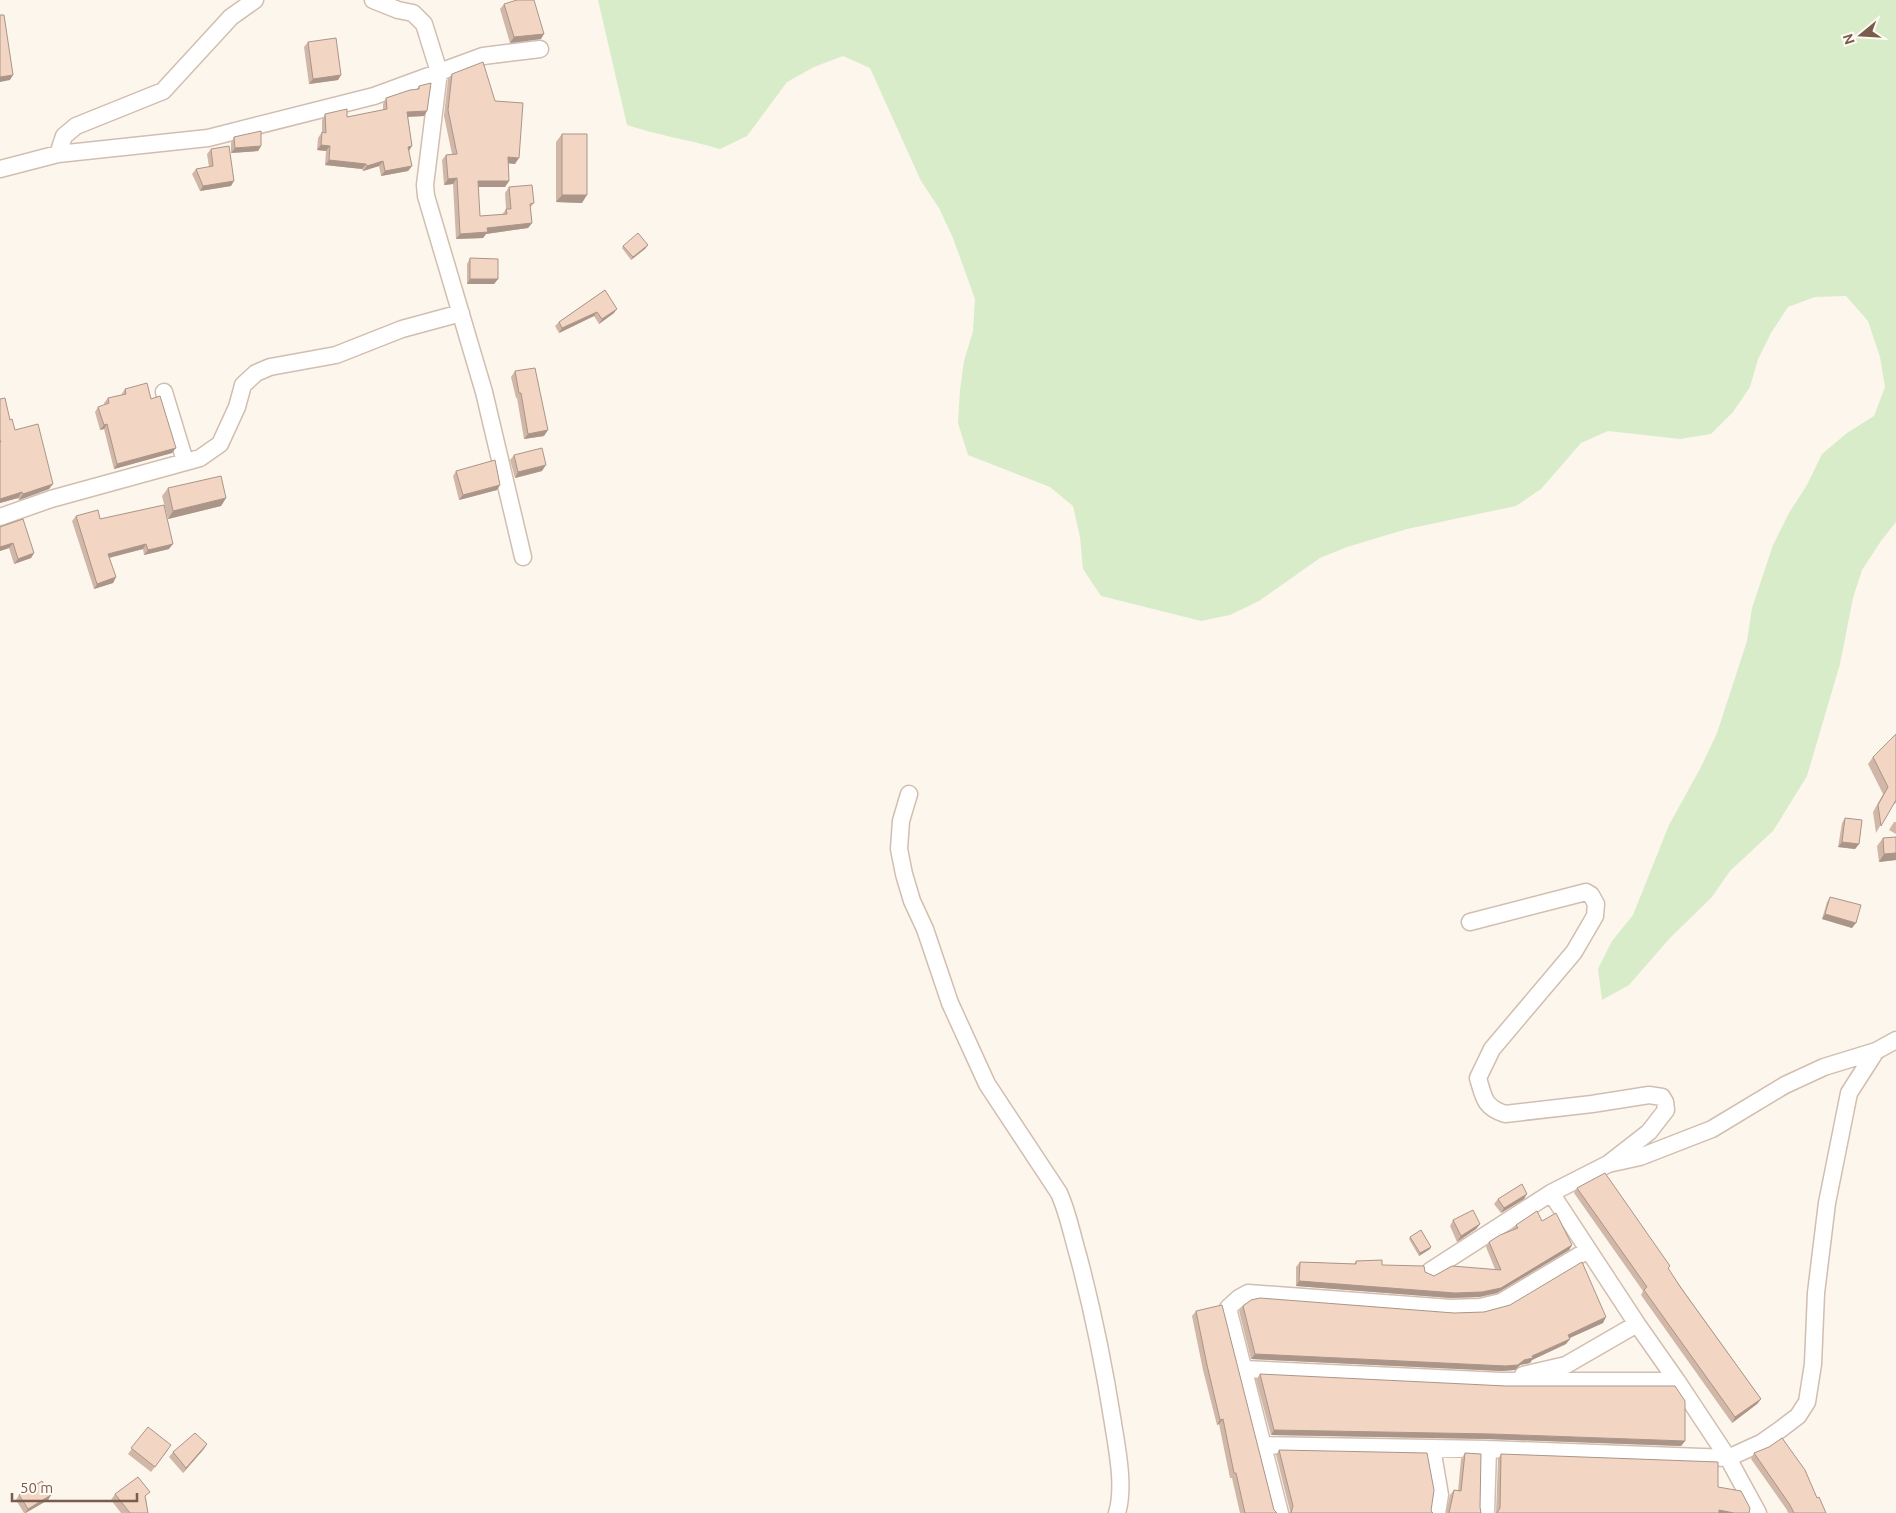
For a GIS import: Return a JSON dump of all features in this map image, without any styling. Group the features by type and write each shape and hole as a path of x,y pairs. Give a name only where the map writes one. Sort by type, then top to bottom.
{"street":[{"path":"58,154 64,136 76,126 163,91 231,17 255,0"},
{"path":"372,0 398,10 413,13 424,24 439,72 425,185 426,196 484,392 523,557"},
{"path":"0,168 58,154 208,138 374,96 483,56 540,49"},
{"path":"0,517 51,500 200,458 220,444 234,416 243,384 256,373 270,367 336,355 402,329 461,313"},
{"path":"164,392 185,461"},
{"path":"909,794 901,821 899,849 912,901 950,1003 987,1084 1059,1194 1066,1213 1093,1312 1106,1376 1117,1447 1120,1501 1117,1513"},
{"path":"1430,1271 1551,1193 1608,1164 1649,1132 1666,1110 1662,1097 1648,1094 1592,1104 1505,1114 1493,1110 1485,1101 1478,1078 1492,1050 1574,952 1595,916 1596,904 1591,895 1586,892 1470,922"},
{"path":"1608,1164 1640,1157 1712,1129 1793,1082 1824,1067 1876,1051 1896,1040"},
{"path":"1262,1445 1488,1449 1728,1458 1761,1443 1798,1416 1807,1402 1813,1364 1816,1293 1827,1203 1850,1093 1876,1051"},
{"path":"1551,1193 1728,1458 1758,1513"},
{"path":"1280,1513 1228,1308 1239,1298 1248,1293 1451,1308 1480,1307 1500,1302 1588,1250"},
{"path":"1502,1382 1511,1378 1566,1365 1637,1324"},
{"path":"1244,1369 1502,1382 1677,1381"},
{"path":"1432,1448 1440,1495 1437,1513"},
{"path":"1486,1513 1488,1449"}],"green space":[{"path":"598,0 1896,0 1896,522 1862,570 1853,598 1840,664 1807,776 1773,831 1730,871 1712,897 1670,938 1629,985 1602,1000 1598,969 1612,941 1633,915 1669,825 1701,767 1717,733 1747,641 1752,608 1773,545 1822,454 1847,433 1874,416 1885,387 1880,357 1868,321 1846,296 1815,297 1788,307 1771,333 1758,359 1750,387 1733,412 1711,434 1680,439 1608,431 1581,443 1541,489 1516,506 1407,529 1347,547 1320,558 1259,601 1230,615 1201,621 1101,596 1083,569 1080,537 1073,506 1050,487 968,455 958,423 960,390 964,361 973,331 975,299 953,238 939,208 921,181 870,68 843,56 814,67 787,82 747,136 720,149 661,135 627,125"}],"building":[{"path":"517,0 534,0 544,34 514,37 504,4"},
{"path":"0,15 4,15 13,75 0,77"},
{"path":"336,38 341,75 313,79 308,42"},
{"path":"483,62 495,101 523,103 519,158 508,157 509,181 478,181 480,216 507,214 506,209 511,209 509,187 532,185 534,203 530,204 532,223 487,228 488,232 460,234 457,178 448,179 446,155 457,154 448,110 452,74"},
{"path":"431,83 427,111 407,112 412,146 408,147 412,166 385,171 383,161 367,166 366,164 329,160 330,146 321,145 322,132 326,133 325,114 347,109 347,117 387,109 386,98 419,89 419,86"},
{"path":"261,131 261,146 235,148 234,137"},
{"path":"562,134 587,134 587,195 562,195"},
{"path":"229,146 234,181 203,186 196,169 213,166 211,149"},
{"path":"638,233 648,245 633,257 623,246"},
{"path":"470,258 498,259 498,279 470,279"},
{"path":"605,290 617,309 602,319 597,312 562,328 559,322"},
{"path":"535,368 548,430 528,434 515,371"},
{"path":"147,383 151,399 160,396 176,448 117,464 107,424 104,425 98,407 109,403 108,398 126,394 125,389"},
{"path":"5,398 10,420 12,419 15,430 38,424 53,484 0,499 0,399"},
{"path":"542,448 546,465 518,472 514,455"},
{"path":"495,460 500,485 463,495 456,471"},
{"path":"221,476 226,498 173,511 168,488"},
{"path":"164,505 173,544 148,550 146,544 108,554 116,577 97,584 76,516 98,510 100,519"},
{"path":"23,519 34,553 18,559 13,543 0,547 0,527"},
{"path":"1896,734 1896,800 1881,826 1878,805 1888,787 1873,757"},
{"path":"1845,818 1862,820 1859,844 1842,842"},
{"path":"1896,837 1896,853 1884,854 1883,838"},
{"path":"1830,897 1861,905 1856,923 1825,914"},
{"path":"1605,1173 1670,1266 1668,1268 1681,1288 1761,1399 1735,1417 1644,1290 1647,1287 1577,1188"},
{"path":"1522,1184 1527,1194 1504,1208 1498,1199"},
{"path":"1473,1210 1480,1224 1461,1236 1453,1220"},
{"path":"1537,1211 1542,1221 1556,1213 1572,1245 1501,1288 1482,1292 1455,1293 1299,1281 1300,1262 1356,1264 1356,1261 1382,1260 1382,1265 1424,1266 1425,1272 1434,1276 1452,1266 1501,1270 1489,1242 1500,1235 1518,1228 1516,1225"},
{"path":"1421,1230 1431,1247 1420,1253 1410,1237"},
{"path":"1582,1262 1606,1317 1568,1335 1570,1339 1532,1356 1533,1358 1524,1360 1518,1365 1506,1366 1255,1354 1243,1306 1251,1300 1260,1298 1454,1313 1484,1312 1510,1305"},
{"path":"1222,1305 1274,1510 1277,1513 1245,1513 1236,1473 1234,1473 1223,1419 1220,1420 1207,1365 1196,1311"},
{"path":"1260,1374 1506,1386 1675,1386 1685,1401 1685,1441 1492,1434 1274,1430"},
{"path":"148,1427 171,1445 155,1467 131,1448"},
{"path":"195,1433 207,1444 186,1468 173,1452"},
{"path":"1782,1438 1805,1470 1817,1498 1819,1497 1826,1513 1794,1513 1754,1453 1769,1447"},
{"path":"1279,1450 1427,1453 1434,1490 1431,1511 1433,1513 1291,1513 1293,1506"},
{"path":"1465,1453 1481,1454 1481,1513 1449,1513 1454,1490 1461,1491"},
{"path":"1501,1454 1718,1462 1718,1487 1741,1491 1750,1508 1749,1513 1719,1510 1719,1513 1497,1513 1500,1508"},
{"path":"138,1477 150,1492 145,1496 148,1513 130,1513 115,1494"},
{"path":"42,1481 51,1495 28,1509 19,1495"}]}
